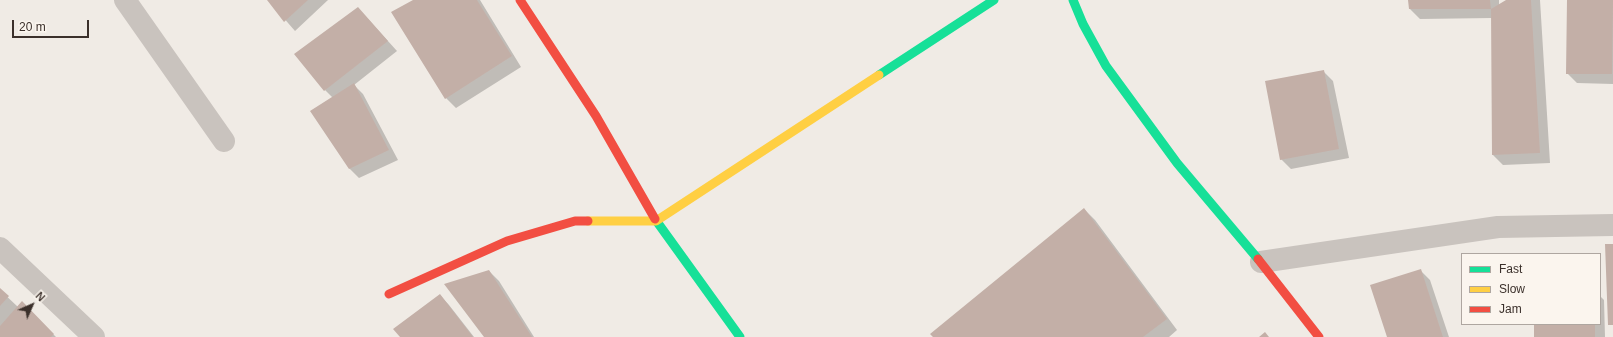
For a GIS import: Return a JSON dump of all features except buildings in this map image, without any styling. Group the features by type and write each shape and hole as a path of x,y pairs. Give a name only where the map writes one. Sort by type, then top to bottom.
{"street":[{"path":"125,0 224,141"},
{"path":"520,0 596,116 656,221 740,337"},
{"path":"388,294 507,240 575,221 656,221 994,0"},
{"path":"1073,0 1083,24 1106,66 1177,163 1261,262 1319,337"},
{"path":"1261,262 1498,227 1613,225"},
{"path":"0,248 94,337"}],"traffic: fast":[{"path":"879,75 994,0"},
{"path":"1073,0 1083,24 1106,66 1177,163 1258,259"},
{"path":"655,219 740,337"}],"traffic: slow":[{"path":"588,221 656,221 879,75"}],"traffic: jam":[{"path":"520,0 596,116 655,219"},
{"path":"389,294 507,241 575,221 588,221"},
{"path":"1258,259 1319,337"}]}
